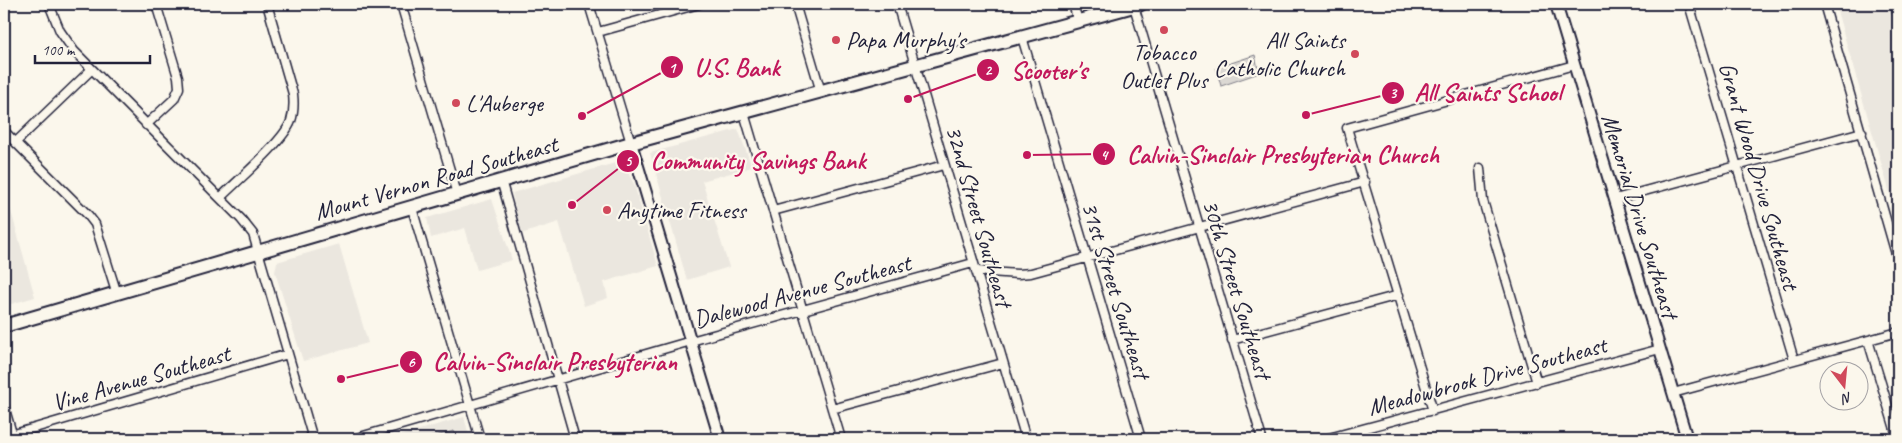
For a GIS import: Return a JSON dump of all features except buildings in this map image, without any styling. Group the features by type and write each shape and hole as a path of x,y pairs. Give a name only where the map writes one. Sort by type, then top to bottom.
{"main road":[{"name":"Mount Vernon Road Southeast","path":"4,326 631,143 1137,5"}],"street":[{"path":"48,4 60,31 74,51 241,219 253,234 313,439"},
{"path":"146,125 174,99 179,88 178,77 156,4"},
{"path":"220,198 280,138 291,122 294,108 293,94 267,4"},
{"path":"401,4 457,194"},
{"path":"589,4 720,439"},
{"path":"598,32 695,4"},
{"path":"795,4 821,92"},
{"name":"32nd Street Southeast","path":"897,4 1026,439"},
{"path":"1072,4 1078,21"},
{"name":"Memorial Drive Southeast","path":"1556,4 1686,439"},
{"name":"Grant Wood Drive Southeast","path":"1689,4 1794,360"},
{"path":"1824,4 1898,261"},
{"name":"30th Street Southeast","path":"1137,5 1199,228 1262,439"},
{"name":"31st Street Southeast","path":"1022,37 1141,439"},
{"path":"1433,411 1365,182 1347,128 1574,65"},
{"path":"16,142 91,70"},
{"path":"744,113 840,439"},
{"path":"4,131 95,224 117,294"},
{"path":"1615,199 1862,132"},
{"path":"773,211 944,165"},
{"path":"1480,168 1484,201 1537,383"},
{"path":"501,180 575,439"},
{"name":"Dalewood Avenue Southeast","path":"353,439 691,341 975,267 1018,274 1031,273 1365,182"},
{"path":"412,208 480,439"},
{"path":"1232,340 1399,295"},
{"path":"1672,393 1898,332"},
{"path":"1868,340 1898,439"},
{"name":"Meadowbrook Drive Southeast","path":"1325,439 1660,349"},
{"name":"Vine Avenue Southeast","path":"4,437 13,437 288,354"},
{"path":"832,409 1003,363"},
{"path":"4,406 13,437"}],"shaded area":[{"path":"1861,4 1898,4 1898,221 1837,11"},
{"path":"1889,4 1898,4 1897,30"},
{"path":"1255,55 1259,73 1221,86 1216,68"},
{"path":"738,129 752,167 702,181 729,267 687,280 650,153"},
{"path":"622,161 634,184 658,266 604,282 608,298 584,306 559,222 521,234 512,193"},
{"path":"4,186 35,297 4,306"},
{"path":"492,199 512,260 477,270 465,228 431,238 427,218"},
{"path":"339,244 368,343 303,361 275,272 277,262"},
{"path":"464,417 470,439 388,439"},
{"path":"454,431 457,439 425,439"}],"place":[{"name":"Tobacco Outlet Plus","path":"1164,30"},
{"name":"Papa Murphy's","path":"836,40"},
{"name":"All Saints Catholic Church","path":"1355,54"},
{"name":"Scooter's","path":"908,99"},
{"name":"L'Auberge","path":"456,103"},
{"name":"All Saints School","path":"1306,115"},
{"name":"U.S. Bank","path":"582,116"},
{"name":"Calvin-Sinclair Presbyterian Church","path":"1027,155"},
{"name":"Community Savings Bank","path":"572,205"},
{"name":"Anytime Fitness","path":"607,210"},
{"name":"Calvin-Sinclair Presbyterian","path":"341,379"}]}
